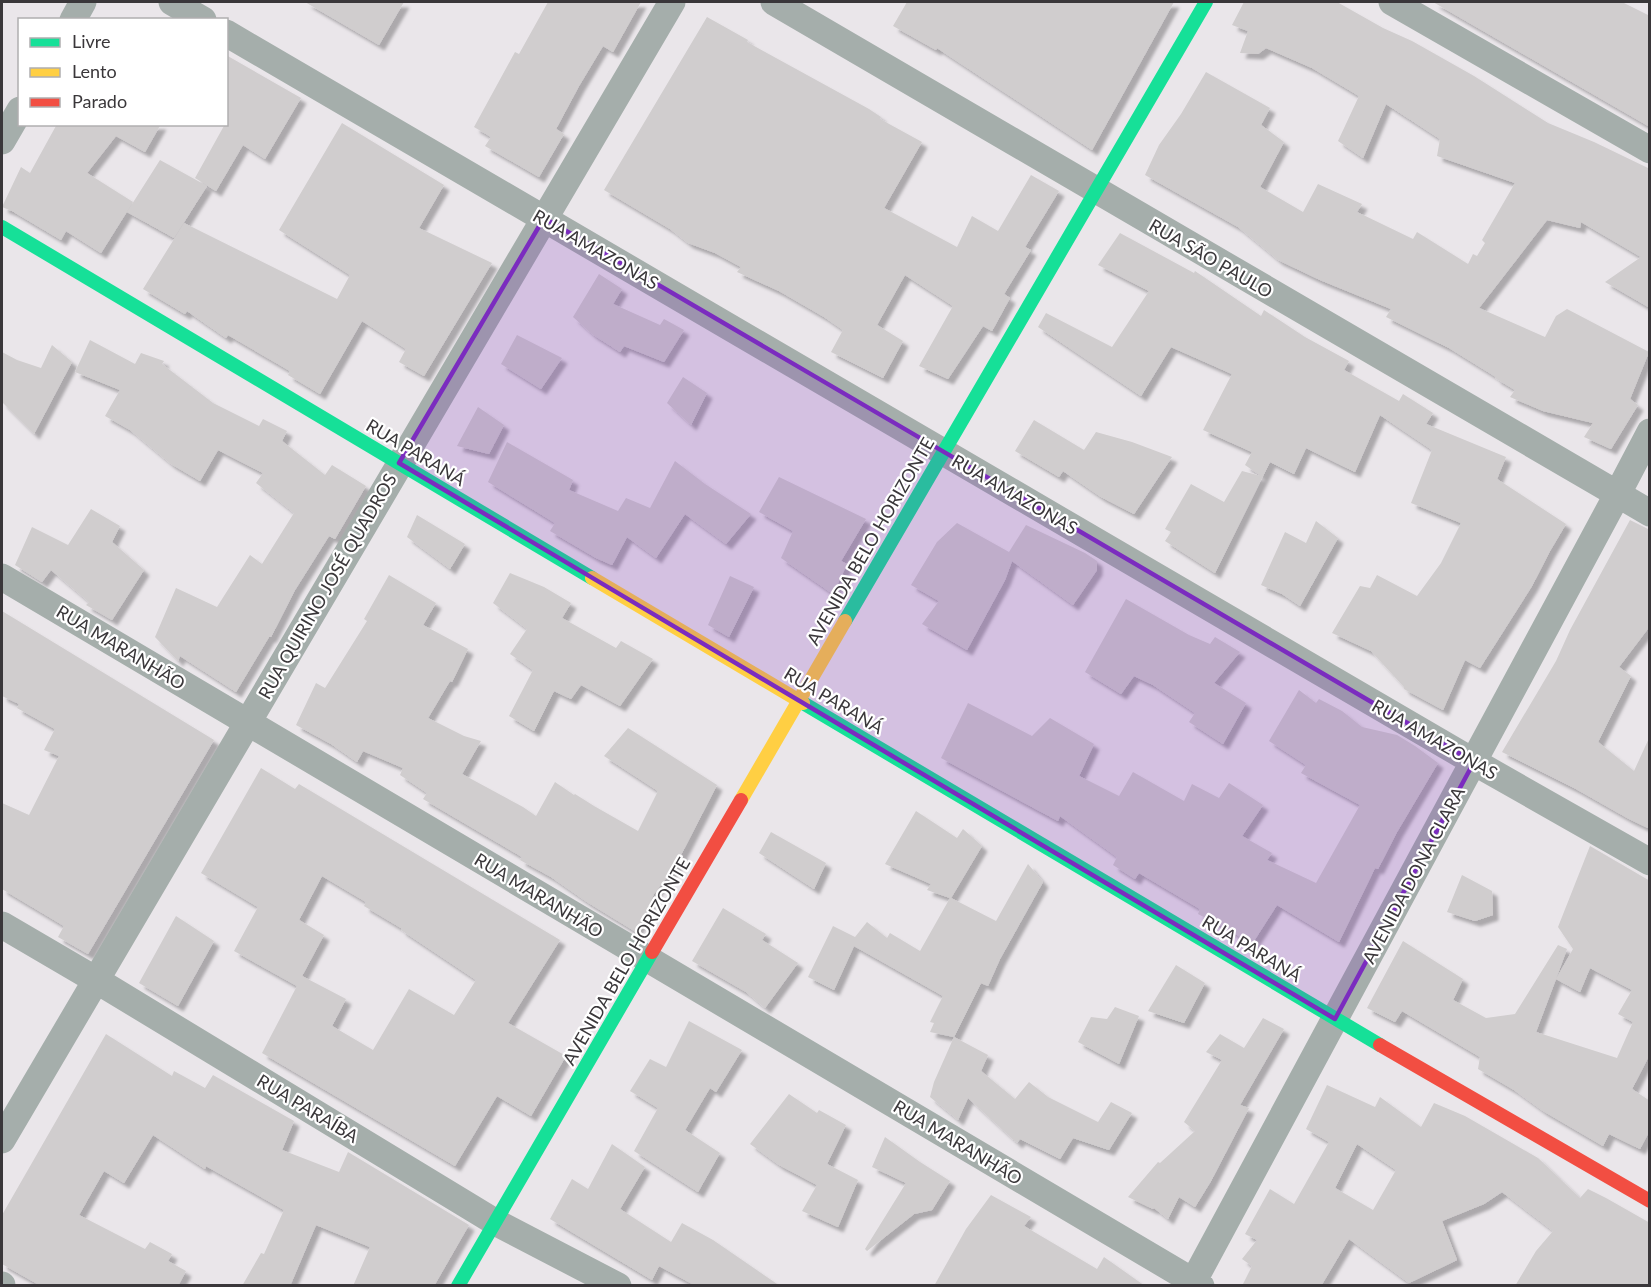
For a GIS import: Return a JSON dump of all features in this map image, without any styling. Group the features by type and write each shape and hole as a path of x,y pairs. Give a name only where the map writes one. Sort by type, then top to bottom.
{"street":[{"path":"74,18 83,2"},
{"path":"172,2 200,18"},
{"name":"RUA QUIRINO JOSÉ QUADROS","path":"2,1140 672,2"},
{"name":"RUA SÃO PAULO","path":"774,2 1650,513"},
{"name":"AVENIDA BELO HORIZONTE","path":"458,1286 1206,2"},
{"path":"1392,2 1650,150"},
{"name":"RUA AMAZONAS","path":"228,34 1474,762 1650,862"},
{"path":"2,141 18,113"},
{"name":"RUA PARANÁ","path":"2,227 1335,1019 1650,1201"},
{"name":"AVENIDA DONA CLARA","path":"1195,1284 1650,432"},
{"name":"RUA MARANHÃO","path":"2,577 1195,1284"},
{"name":"RUA PARAÍBA","path":"2,925 495,1222 618,1286"}],"highlighted area":[{"path":"544,218 1474,762 1335,1019 399,463"}],"building":[{"path":"305,2 404,2 379,45"},
{"path":"548,2 641,2 613,52 603,46 579,86 556,129 564,134 539,177 485,146 491,137 474,127 515,52 519,54"},
{"path":"907,2 1174,2 1092,150 937,48 936,50 893,26"},
{"path":"1244,2 1337,2 1474,76 1548,123 1650,169 1650,308 1605,282 1641,257 1581,222 1580,228 1547,220 1479,308 1545,337 1556,316 1567,309 1649,352 1630,399 1638,405 1611,449 1584,437 1593,423 1543,411 1510,397 1515,390 1496,377 1449,348 1386,317 1391,309 1278,260 1238,227 1145,175 1159,145 1206,72 1270,108 1261,125 1284,142 1260,187 1303,212 1318,184 1362,204 1357,212 1413,239 1417,232 1468,264 1473,254 1477,256 1485,243 1482,240 1515,183 1437,156 1440,139 1386,104 1363,158 1338,141 1359,96 1312,68 1266,48 1258,54 1240,53 1248,31 1232,25"},
{"path":"1433,2 1622,2 1650,16 1650,127"},
{"path":"707,17 748,40 747,42 869,109 881,117 880,119 922,142 884,208 957,247 972,216 998,231 1031,175 1059,191 1025,247 1031,250 1004,294 1010,298 992,331 983,326 948,379 919,366 953,306 905,275 877,325 903,341 883,378 831,352 843,330 824,317 779,291 737,272 741,267 715,253 688,243 670,229 604,190"},
{"path":"228,56 301,98 265,159 243,145 216,191 195,178 224,126 228,126"},
{"path":"342,123 444,185 419,228 492,263 424,376 399,362 406,349 362,321 320,394 288,375 290,371 228,335 226,338 187,311 185,314 143,289 184,223 337,299 350,275 279,230"},
{"path":"56,126 160,126 145,152 116,136 87,173 133,202 101,253 66,231 61,240 2,207 21,167 30,173"},
{"path":"160,160 207,186 174,238 127,212"},
{"path":"1120,233 1194,273 1195,271 1261,316 1264,310 1305,337 1349,361 1344,370 1399,401 1403,394 1433,413 1426,424 1506,457 1497,479 1566,524 1532,586 1480,668 1465,660 1443,710 1404,689 1371,651 1332,633 1360,586 1370,588 1377,575 1417,596 1441,563 1461,523 1411,503 1432,450 1380,415 1355,472 1306,448 1294,474 1270,462 1215,573 1165,541 1171,532 1165,529 1191,484 1224,502 1242,471 1261,476 1245,465 1252,452 1203,430 1232,374 1171,347 1141,396 1038,327 1046,313 1112,347 1149,291 1098,265"},
{"path":"599,274 622,289 613,304 660,325 664,319 684,330 664,362 624,346 620,352 592,334 573,317"},
{"path":"517,335 562,358 541,389 501,364"},
{"path":"90,340 135,364 141,353 164,361 162,364 213,403 259,426 263,419 287,431 282,441 325,475 332,465 366,486 335,539 329,536 295,590 271,637 236,692 180,656 178,661 155,637 176,588 217,607 250,555 262,564 294,513 256,483 263,473 218,450 200,481 171,464 130,430 105,416 120,390 75,372"},
{"path":"52,345 72,362 34,434 2,402 2,352 41,368"},
{"path":"683,377 707,393 691,425 667,403"},
{"path":"478,407 504,425 489,454 457,446"},
{"path":"1034,420 1084,450 1096,432 1172,457 1134,514 1101,497 1063,471 1059,477 1015,451"},
{"path":"507,442 573,480 569,490 618,511 626,498 650,508 675,461 751,514 726,544 685,514 656,558 627,537 612,565 550,531 555,523 488,482"},
{"path":"779,477 866,519 841,561 847,564 833,594 781,558 793,531 759,512"},
{"path":"91,509 120,526 112,542 144,570 112,620 86,605 89,602 51,570 42,582 15,565 32,527 68,545"},
{"path":"417,515 465,544 450,569 407,537"},
{"path":"1630,520 1650,530 1650,626 1619,667 1631,676 1598,742 1634,771 1650,736 1650,829 1502,752 1556,661 1570,630"},
{"path":"1316,521 1338,538 1300,606 1282,594 1261,585 1285,532 1306,543"},
{"path":"957,523 1009,552 1026,525 1085,553 1097,561 1097,570 1073,605 1012,561 1005,580 967,650 922,624 939,601 911,585 937,542"},
{"path":"510,573 544,587 571,603 562,618 616,648 621,641 653,659 620,706 581,685 571,699 554,691 534,731 509,716 533,670 510,654 527,629 493,603"},
{"path":"389,575 436,603 423,625 468,649 452,682 450,681 428,718 464,736 481,741 462,774 536,816 555,782 638,831 658,791 604,756 628,728 717,785 681,855 683,856 654,894 636,932 551,877 520,860 522,857 423,799 427,793 400,775 403,768 363,751 357,762 331,744 296,725 316,683 325,688 367,621 364,619"},
{"path":"730,576 754,587 729,637 708,625"},
{"path":"1126,599 1189,635 1210,644 1215,637 1240,652 1214,683 1246,703 1223,744 1189,722 1195,713 1153,685 1134,676 1121,694 1085,672"},
{"path":"2,611 214,740 88,954 58,937 64,926 2,889 2,803 29,815 59,756 44,750 55,729 17,708 19,704 2,696"},
{"path":"1299,690 1316,703 1319,699 1342,711 1362,727 1397,735 1438,763 1378,869 1375,868 1339,942 1277,905 1252,944 1198,914 1200,909 1139,873 1135,879 1113,865 1117,857 1060,816 1058,821 941,758 968,703 1032,736 1050,718 1094,744 1079,776 1119,796 1133,772 1184,801 1192,784 1219,798 1229,783 1263,805 1242,836 1272,853 1267,860 1316,883 1360,805 1301,773 1306,765 1269,741"},
{"path":"261,768 295,789 299,784 560,940 508,1023 566,1056 531,1116 497,1096 455,1166 262,1053 297,986 234,951 258,907 201,873","holes":["322,876 366,902 364,906 401,928 476,980 454,1015 409,989 373,1050 332,1026 346,999 302,976 324,935 299,920"]},
{"path":"916,811 957,838 963,829 982,846 951,898 996,921 1028,864 1043,882 1000,959 988,986 981,983 954,1037 930,1032 934,1023 930,1022 943,996 854,946 834,990 808,977 833,926 855,937 867,922 887,938 890,933 920,951 950,898 927,890 931,884 885,864"},
{"path":"771,832 826,863 814,889 759,853"},
{"path":"1590,846 1650,881 1650,1054 1632,1089 1650,1101 1650,1130 1640,1149 1609,1134 1603,1146 1478,1069 1480,1057 1402,1011 1395,1022 1367,1008 1403,941 1463,979 1453,1000 1486,1018 1515,1014 1558,945 1567,949 1556,979 1573,949 1558,927","holes":["1590,968 1632,990 1618,1014 1633,1022 1617,1058 1536,1032 1556,979 1580,992"]},
{"path":"1462,875 1492,891 1493,915 1475,921 1447,912"},
{"path":"723,908 766,934 762,940 798,963 765,1008 746,992 692,961"},
{"path":"176,916 214,941 178,1006 139,983"},
{"path":"1176,965 1205,983 1184,1023 1148,1011"},
{"path":"1115,1007 1139,1016 1119,1064 1078,1042 1091,1017 1107,1019"},
{"path":"1263,1018 1284,1029 1240,1105 1249,1108 1195,1207 1179,1197 1168,1219 1154,1208 1128,1197 1158,1162 1160,1163 1195,1131 1184,1122 1222,1060 1206,1052 1220,1034 1244,1048"},
{"path":"689,1021 742,1050 716,1092 710,1088 685,1130 720,1153 698,1192 634,1151 658,1108 630,1091 650,1059 666,1067"},
{"path":"106,1034 172,1076 174,1071 205,1088 213,1075 294,1121 282,1150 339,1172 348,1152 469,1225 434,1286 353,1286 370,1247 316,1225 290,1286 242,1286 261,1253 264,1254 284,1210 206,1166 205,1169 153,1135 124,1183 104,1171 79,1215 145,1249 150,1242 172,1254 168,1261 186,1271 178,1286 41,1286 2,1264 2,1215"},
{"path":"954,1037 988,1055 981,1071 1015,1099 1029,1082 1048,1097 1098,1122 1111,1102 1132,1113 1109,1150 1073,1138 1060,1159 1020,1139 1017,1143 968,1098 958,1120 930,1097 934,1082"},
{"path":"1327,1085 1375,1107 1380,1097 1421,1127 1434,1103 1465,1116 1538,1158 1580,1198 1588,1189 1650,1223 1650,1286 1515,1286 1536,1251 1553,1231 1502,1192 1484,1204 1442,1221 1457,1260 1409,1283 1349,1239 1321,1286 1242,1286 1252,1266 1242,1259 1257,1240 1245,1234 1270,1189 1294,1204 1329,1142 1306,1129","holes":["1357,1144 1396,1170 1373,1210 1335,1188"]},
{"path":"789,1094 817,1113 819,1110 846,1125 827,1164 858,1180 838,1227 802,1211 817,1185 779,1165 750,1144"},
{"path":"885,1137 950,1181 932,1210 914,1214 867,1251 865,1249 906,1183 872,1167"},
{"path":"612,1144 645,1167 620,1209 671,1242 682,1223 713,1240 780,1286 696,1286 659,1266 652,1280 550,1219 572,1179 588,1189"},
{"path":"991,1195 1031,1217 1024,1226 1097,1269 1104,1257 1145,1286 934,1286 966,1229"}],"traffic: fast":[{"path":"845,621 1206,2"},
{"path":"2,227 592,578"},
{"path":"803,703 1380,1045"},
{"path":"458,1286 652,952"}],"traffic: slow":[{"path":"592,578 803,703"},
{"path":"741,800 845,621"}],"traffic: jam":[{"path":"652,952 741,800"},
{"path":"1380,1045 1650,1201"}]}
